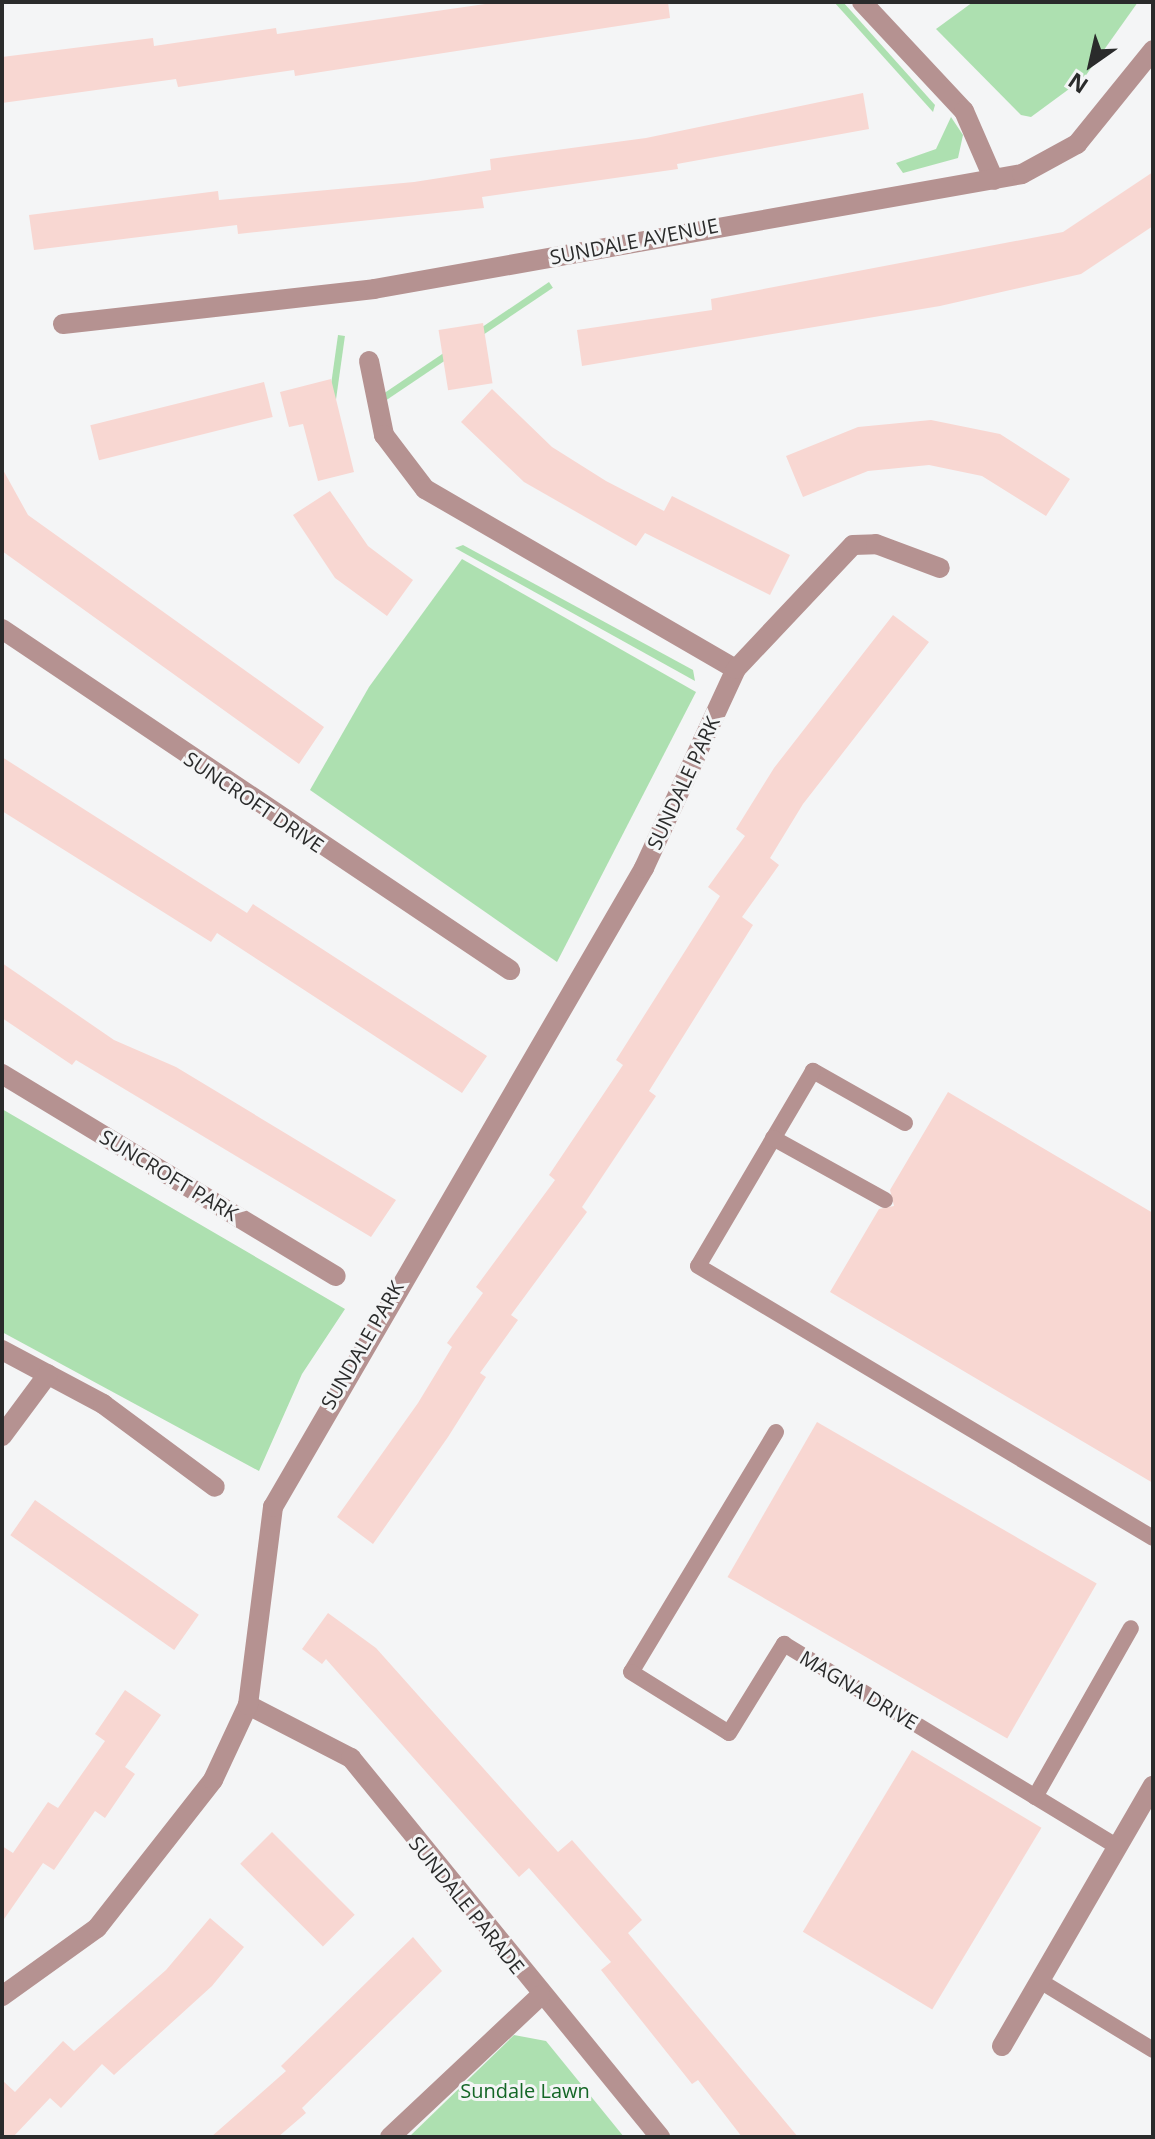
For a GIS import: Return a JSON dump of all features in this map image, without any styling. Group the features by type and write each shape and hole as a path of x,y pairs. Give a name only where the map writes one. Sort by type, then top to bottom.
{"street":[{"path":"862,2 964,111 994,180"},
{"name":"SUNDALE AVENUE","path":"63,324 369,290 994,180 1074,147 1153,50"},
{"path":"369,361 384,435 425,489 736,669"},
{"name":"SUNDALE PARK","path":"2,1996 97,1928 182,1827 248,1705 273,1507 644,868 736,669 853,545 876,544 940,568"},
{"name":"SUNCROFT DRIVE","path":"2,629 510,970"},
{"name":"SUNCROFT PARK","path":"2,1074 336,1276"},
{"path":"2,1350 103,1404 215,1487"},
{"path":"2,1436 48,1374"},
{"name":"SUNDALE PARADE","path":"248,1705 351,1758 541,1995 660,2137"},
{"path":"1002,2046 1153,1786"},
{"path":"390,2137 541,1995"}],"lane":[{"path":"905,1123 813,1071 698,1266 1153,1538"},
{"path":"773,1138 885,1200"},
{"name":"MAGNA DRIVE","path":"776,1432 631,1672 729,1733 784,1644 1116,1846"},
{"path":"1035,1797 1131,1628"},
{"path":"1040,1981 1153,2050"}],"green space":[{"path":"834,2 843,2 935,105 933,112"},
{"path":"973,2 1138,2 1084,78 1031,117 1021,115 936,29"},
{"path":"951,117 963,135 958,158 903,173 896,163 936,149"},
{"path":"549,282 553,288 378,406 374,400"},
{"path":"338,335 345,336 333,419 326,418"},
{"path":"463,545 693,670 695,681 455,548"},
{"path":"462,559 696,692 557,962 310,790 369,687"},
{"path":"2,1109 345,1309 302,1374 259,1471 2,1332"},
{"name":"Sundale Lawn","path":"514,2035 546,2041 624,2137 409,2137"}],"building":[{"path":"499,2 668,2 670,18 295,76 294,70 178,87 176,79 2,103 2,57 153,38 154,46 276,28 277,34"},
{"path":"863,93 869,129 677,164 678,169 482,197 484,208 238,234 237,225 34,250 29,215 218,191 219,200 414,182 491,170 490,159 646,138"},
{"path":"1153,172 1153,226 1081,274 940,306 582,366 577,330 712,310 711,299 1063,232"},
{"path":"483,323 493,383 448,390 439,330"},
{"path":"331,379 354,472 318,481 303,424 289,427 280,392"},
{"path":"264,382 273,417 99,460 90,425"},
{"path":"492,389 552,447 606,481 664,511 672,496 790,555 770,595 645,533 636,546 524,482 461,422"},
{"path":"931,420 1000,434 1070,479 1046,516 982,476 929,465 868,471 803,497 786,456 858,427"},
{"path":"2,468 28,515 324,727 299,764 2,551"},
{"path":"330,491 368,546 413,580 387,616 335,578 293,515"},
{"path":"893,615 929,642 803,804 770,858 779,865 742,917 753,925 649,1091 656,1096 582,1207 587,1212 511,1315 518,1320 480,1373 486,1377 373,1544 337,1517 418,1403 452,1347 447,1343 483,1293 476,1287 555,1180 549,1175 623,1065 616,1060 720,896 708,887 745,836 736,829 774,768"},
{"path":"2,757 247,913 253,904 487,1056 462,1093 217,933 211,942 2,811"},
{"path":"2,963 114,1040 176,1067 396,1200 371,1237 76,1060 72,1065 2,1018"},
{"path":"948,1092 1153,1213 1153,1483 830,1292 879,1209 894,1206 890,1190"},
{"path":"817,1422 1097,1584 1007,1739 728,1577"},
{"path":"35,1500 199,1615 174,1650 10,1535"},
{"path":"328,1613 376,1648 558,1852 572,1840 642,1920 628,1933 798,2137 742,2137 698,2080 692,2084 601,1970 611,1962 529,1868 519,1877 326,1659 322,1664 302,1649"},
{"path":"125,1690 161,1715 125,1767 135,1774 105,1818 95,1811 54,1870 43,1863 2,1922 2,1846 13,1853 48,1802 58,1808 105,1741 95,1734"},
{"path":"912,1750 1041,1828 932,2009 803,1932"},
{"path":"272,1832 355,1915 323,1947 240,1864"},
{"path":"210,1918 244,1947 212,1986 114,2075 102,2064 61,2108 50,2098 13,2137 2,2137 2,2080 15,2092 63,2041 74,2051 166,1970"},
{"path":"413,1937 442,1971 302,2108 306,2113 278,2137 211,2137 286,2071 281,2066"}]}
